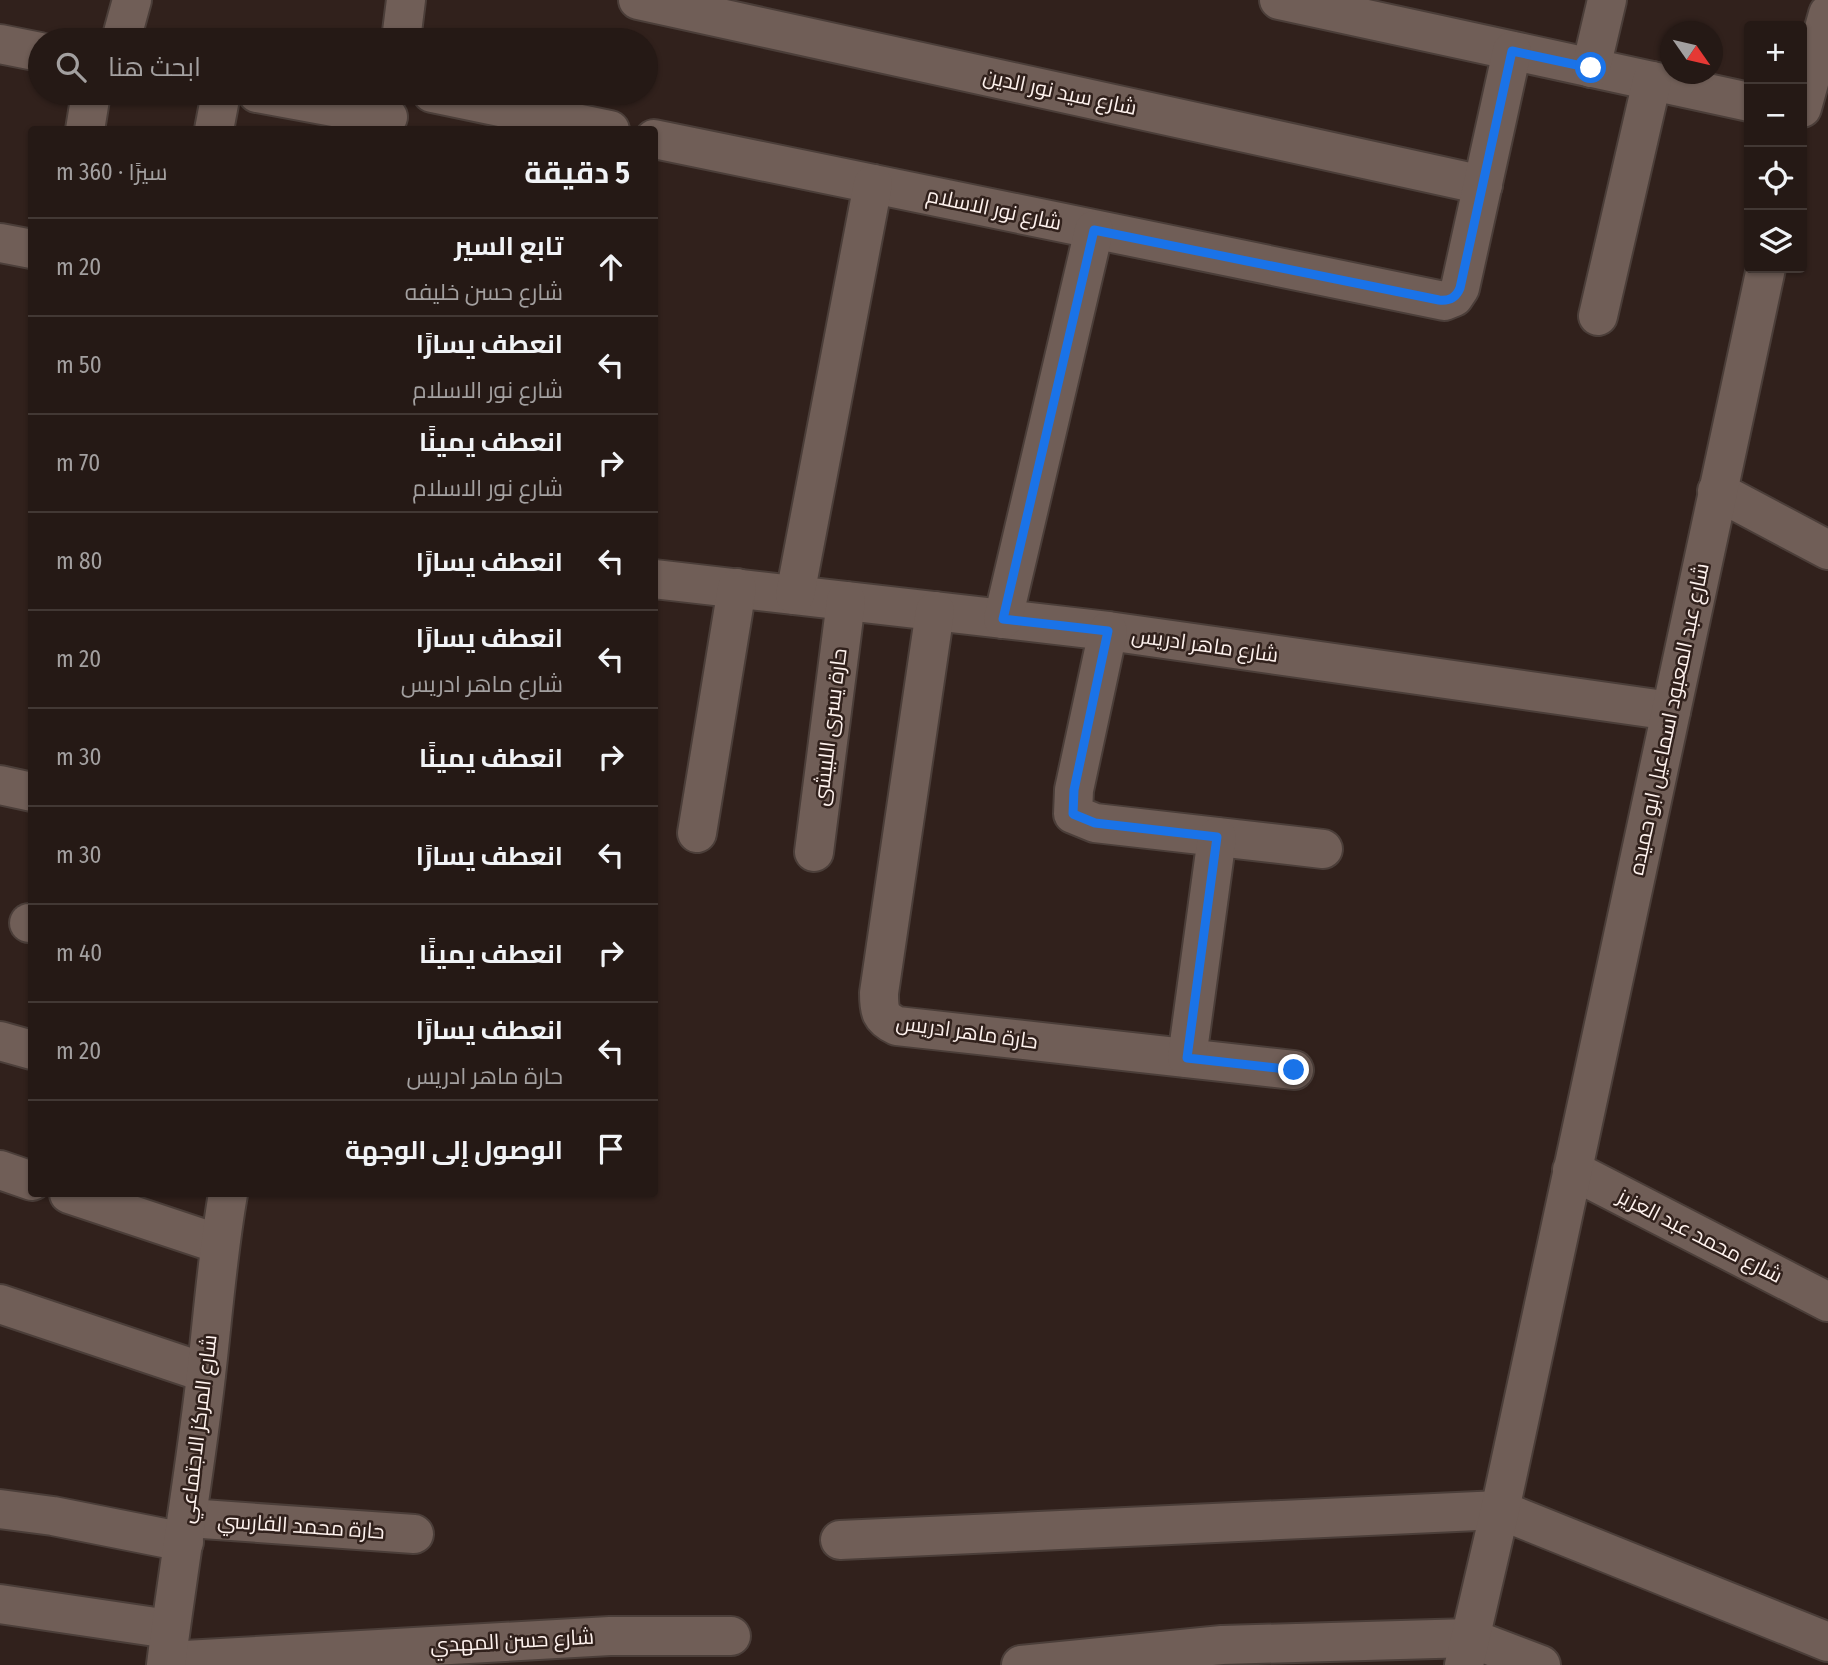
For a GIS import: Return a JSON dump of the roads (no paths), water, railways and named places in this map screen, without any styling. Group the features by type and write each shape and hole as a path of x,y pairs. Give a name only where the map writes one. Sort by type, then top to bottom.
{"street":[{"path":"124,28 132,0"},
{"path":"403,28 407,0"},
{"name":"شارع سيد نور الدين","path":"638,0 1483,185"},
{"path":"1279,0 1744,101"},
{"path":"1591,68 1607,0"},
{"path":"1807,90 1828,15"},
{"path":"0,44 28,50"},
{"name":"شارع نور الاسلام","path":"658,140 1444,301 1454,297 1460,288 1512,51"},
{"path":"1598,316 1652,81"},
{"path":"86,126 90,105"},
{"path":"215,126 219,105"},
{"path":"336,105 389,113"},
{"path":"490,105 591,126"},
{"path":"794,595 873,184"},
{"path":"1003,619 1094,230"},
{"path":"0,243 28,248"},
{"name":"شارع عبد المعبود اسماعيل ابو حميده","path":"1467,1651 1500,1510 1765,273"},
{"path":"1717,491 1828,550"},
{"name":"شارع ماهر ادريس","path":"658,579 1108,631 1671,711"},
{"path":"698,833 737,588"},
{"name":"حارة يسرى اللبيشى","path":"814,852 846,601"},
{"name":"حارة ماهر ادريس","path":"935,611 879,993 879,1013 886,1021 897,1026 1294,1070"},
{"path":"1108,631 1074,790 1073,814 1095,823 1323,849"},
{"path":"0,785 28,791"},
{"path":"1187,1058 1217,837"},
{"path":"0,1041 28,1049"},
{"path":"0,1170 28,1180"},
{"name":"شارع محمد عبد العزيز","path":"1572,1170 1828,1302"},
{"path":"78,1197 219,1244"},
{"name":"شارع المركز الاجتماعي","path":"168,1652 206,1373 219,1244 227,1197"},
{"path":"0,1304 206,1373"},
{"name":"حارة محمد الفارسي","path":"0,1509 186,1530 414,1534"},
{"path":"840,1540 1500,1510 1828,1642"},
{"name":"شارع حسن المهدي","path":"0,1604 168,1652 610,1636 731,1636"},
{"path":"1021,1665 1123,1661 1222,1645 1467,1651 1541,1665"}]}
